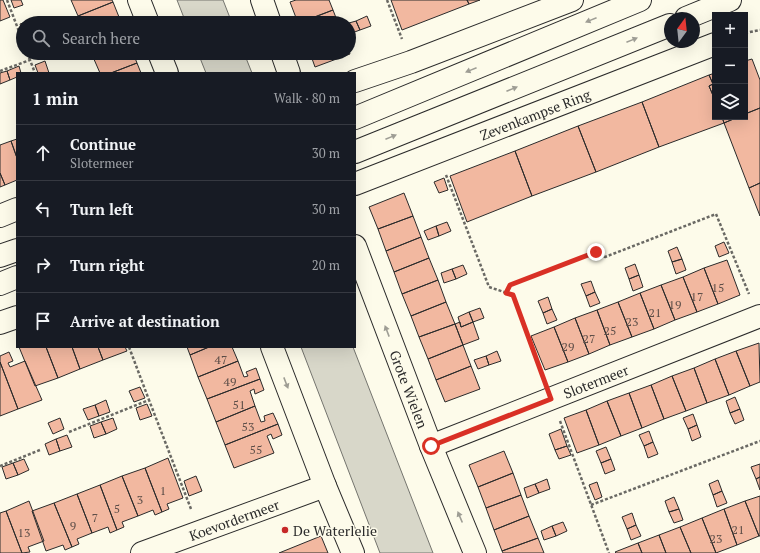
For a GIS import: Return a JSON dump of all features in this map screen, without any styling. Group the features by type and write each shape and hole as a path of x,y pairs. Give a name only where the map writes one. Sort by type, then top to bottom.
{"street":[{"path":"139,0 145,16"},
{"path":"262,0 268,16"},
{"path":"356,81 411,62 572,0"},
{"path":"356,118 640,0"},
{"path":"700,12 730,0"},
{"path":"356,152 664,27"},
{"name":"Zevenkampse Ring","path":"356,184 712,45"},
{"path":"162,60 167,72"},
{"path":"284,60 289,72"},
{"path":"0,216 16,209"},
{"name":"Grote Wielen","path":"356,249 431,446 475,553"},
{"path":"0,256 16,250"},
{"path":"0,284 16,277"},
{"path":"0,324 16,317"},
{"name":"Slotermeer","path":"431,446 759,317"},
{"path":"272,348 325,486 353,553"},
{"name":"Koevordermeer","path":"142,553 325,486"}],"path":[{"path":"7,0 16,24"},
{"path":"387,0 411,62"},
{"path":"748,32 760,30"},
{"path":"0,72 30,60 35,72"},
{"path":"437,152 489,287 513,295 609,553"},
{"path":"506,293 510,285 596,252 605,257 716,214 759,317"},
{"path":"129,348 200,532"},
{"path":"68,432 149,400"},
{"path":"591,505 760,441"},
{"path":"0,466 40,450"}],"shaded area":[{"path":"177,0 223,0 229,16 183,16"},
{"path":"201,60 247,60 252,72 206,72"},
{"path":"301,348 353,348 433,553 380,553"}],"building":[{"path":"0,0 3,0 10,17 0,21"},
{"path":"11,0 21,0 23,5 14,8"},
{"path":"71,0 112,0 113,2 78,16"},
{"path":"296,0 329,0 333,10 317,16 295,16 290,2"},
{"path":"391,0 467,0 469,4 402,30"},
{"path":"467,0 480,0 469,4"},
{"path":"113,2 119,16 78,16"},
{"path":"333,10 335,16 318,16"},
{"path":"367,16 371,26 360,30 356,21"},
{"path":"356,21 360,30 356,31"},
{"path":"752,59 760,80 760,108 748,113 748,84 748,60"},
{"path":"94,60 136,60 137,63 114,72 100,72"},
{"path":"312,60 334,60 315,67"},
{"path":"45,61 49,72 38,72 35,65"},
{"path":"137,63 141,72 114,72"},
{"path":"19,66 21,72 16,72 16,77 10,80 7,71"},
{"path":"7,71 10,80 0,84 0,73"},
{"path":"712,74 712,82 709,75"},
{"path":"709,75 712,82 712,84 709,86 712,93 712,120 723,120 724,123 659,147 642,102"},
{"path":"712,84 712,93 709,86"},
{"path":"642,102 659,147 596,172 578,126"},
{"path":"760,108 760,183 749,188 724,123 731,120 748,120 748,113"},
{"path":"723,120 731,120 724,123"},
{"path":"578,126 596,172 532,196 515,151"},
{"path":"16,139 16,155 11,141"},
{"path":"11,141 16,155 16,180 5,185 0,173 0,145"},
{"path":"515,151 532,196 467,222 450,176"},
{"path":"0,173 5,185 0,187"},
{"path":"444,178 448,190 439,193 434,182"},
{"path":"760,183 760,216 749,188"},
{"path":"404,193 413,216 378,229 369,207"},
{"path":"413,216 421,237 386,251 378,229"},
{"path":"447,222 451,231 439,236 436,226"},
{"path":"436,226 439,236 428,240 424,231"},
{"path":"421,237 429,258 394,272 386,251"},
{"path":"724,242 729,253 719,257 715,246"},
{"path":"677,247 682,259 672,262 668,251"},
{"path":"429,258 438,280 402,294 394,272"},
{"path":"682,259 686,270 676,274 672,262"},
{"path":"727,260 740,295 718,304 704,268"},
{"path":"635,264 639,275 629,279 625,268"},
{"path":"463,265 467,274 456,279 452,269"},
{"path":"704,268 718,304 697,312 683,277"},
{"path":"452,269 456,279 444,283 441,273"},
{"path":"639,275 643,287 633,291 629,279"},
{"path":"683,277 697,312 675,320 661,285"},
{"path":"438,280 446,302 411,316 402,294"},
{"path":"591,281 595,292 586,296 581,284"},
{"path":"661,285 675,320 654,329 640,293"},
{"path":"595,292 600,303 590,307 586,296"},
{"path":"640,293 654,329 632,337 618,302"},
{"path":"548,297 552,309 543,313 538,301"},
{"path":"446,302 455,324 419,337 411,316"},
{"path":"618,302 632,337 610,345 597,310"},
{"path":"480,308 484,318 473,322 469,312"},
{"path":"552,309 557,320 547,324 543,313"},
{"path":"597,310 610,345 589,354 575,318"},
{"path":"469,312 473,322 461,327 458,317"},
{"path":"575,318 589,354 568,362 554,327"},
{"path":"460,322 461,327 473,322 479,339 463,345 455,324"},
{"path":"455,324 463,345 428,359 419,337"},
{"path":"554,327 568,362 545,370 531,336"},
{"path":"759,343 760,382 750,386 736,351"},
{"path":"463,345 471,366 436,380 428,359"},
{"path":"19,348 46,348 58,378 35,386"},
{"path":"46,348 72,348 80,369 58,378"},
{"path":"72,348 98,348 103,360 80,369"},
{"path":"98,348 126,348 127,351 103,360"},
{"path":"187,348 207,348 190,355"},
{"path":"207,348 232,348 238,361 198,377 190,355"},
{"path":"497,351 501,361 489,365 486,356"},
{"path":"736,351 750,386 729,395 715,359"},
{"path":"9,352 13,361 8,363 10,367 25,361 42,400 18,409 0,362 0,356"},
{"path":"486,356 489,365 478,369 474,360"},
{"path":"715,359 729,395 707,403 694,368"},
{"path":"238,361 244,377 248,376 246,372 256,368 260,379 207,399 198,377"},
{"path":"0,362 18,409 0,416"},
{"path":"471,366 480,389 445,402 436,380"},
{"path":"694,368 707,403 686,411 672,376"},
{"path":"672,376 686,411 664,419 651,385"},
{"path":"260,379 264,390 255,394 254,389 250,391 255,406 216,422 207,399"},
{"path":"651,385 664,419 642,428 629,393"},
{"path":"140,387 145,398 134,402 129,391"},
{"path":"629,393 642,428 621,436 607,401"},
{"path":"735,397 740,409 730,413 726,401"},
{"path":"106,400 110,412 99,416 95,405"},
{"path":"607,401 621,436 599,445 586,410"},
{"path":"147,404 152,416 140,420 136,408"},
{"path":"95,405 99,416 88,420 83,409"},
{"path":"255,406 261,422 265,421 264,416 273,413 278,424 225,445 216,422"},
{"path":"740,409 744,420 735,424 730,413"},
{"path":"586,410 599,445 577,453 564,418"},
{"path":"693,414 697,425 688,429 683,418"},
{"path":"60,418 64,429 53,434 48,423"},
{"path":"113,418 117,429 106,434 101,422"},
{"path":"101,422 106,434 94,438 90,426"},
{"path":"278,424 282,435 273,439 271,434 267,436 274,453 234,468 225,445"},
{"path":"697,425 701,437 692,441 688,429"},
{"path":"561,429 567,446 555,450 549,434"},
{"path":"649,431 653,442 644,446 639,435"},
{"path":"67,435 72,447 60,451 56,439"},
{"path":"56,439 60,451 49,455 45,444"},
{"path":"653,442 658,454 648,458 644,446"},
{"path":"567,446 571,455 559,459 555,450"},
{"path":"606,447 611,459 601,463 596,451"},
{"path":"504,451 513,473 478,487 469,465"},
{"path":"168,458 183,498 167,504 169,509 162,512 145,468"},
{"path":"24,459 29,470 18,475 13,463"},
{"path":"611,459 615,470 605,474 601,463"},
{"path":"13,463 18,475 6,479 2,467"},
{"path":"760,464 760,477 756,479 751,467"},
{"path":"145,468 162,512 155,515 153,510 138,516 122,476"},
{"path":"513,473 521,495 486,508 478,487"},
{"path":"122,476 138,516 122,522 124,527 117,530 100,485"},
{"path":"196,476 202,491 189,496 184,481"},
{"path":"760,477 760,490 756,479"},
{"path":"547,479 550,489 539,493 535,484"},
{"path":"718,480 722,491 713,495 709,484"},
{"path":"597,482 602,497 595,500 589,485"},
{"path":"535,484 539,493 527,498 524,488"},
{"path":"100,485 117,530 110,533 108,527 92,533 77,494"},
{"path":"722,491 727,503 717,507 713,495"},
{"path":"77,494 92,533 77,539 79,544 72,547 54,503"},
{"path":"521,495 529,516 494,530 486,508"},
{"path":"760,496 760,536 759,536 745,501"},
{"path":"674,497 679,509 669,512 665,501"},
{"path":"29,501 44,541 28,547 30,552 22,553 6,511"},
{"path":"745,501 759,536 737,545 724,509"},
{"path":"54,503 72,547 65,550 63,545 46,551 32,511"},
{"path":"679,509 683,520 674,523 669,512"},
{"path":"724,509 737,545 716,553 702,518"},
{"path":"6,511 22,553 0,553 0,513"},
{"path":"632,513 636,525 627,529 622,517"},
{"path":"529,516 538,538 502,551 494,530"},
{"path":"702,518 716,553 691,553 680,527"},
{"path":"563,522 567,531 556,536 552,526"},
{"path":"636,525 641,536 631,540 627,529"},
{"path":"552,526 556,536 544,540 541,531"},
{"path":"680,527 691,553 666,553 659,535"},
{"path":"659,535 666,553 642,553 638,543"},
{"path":"321,536 328,553 279,553"},
{"path":"538,538 544,553 503,553 502,551"},
{"path":"638,543 642,553 615,552"}],"place":[{"name":"De Waterlelie","path":"285,530"}],"route":[{"path":"431,446 551,399 513,295 506,293 510,285 596,252"}]}
